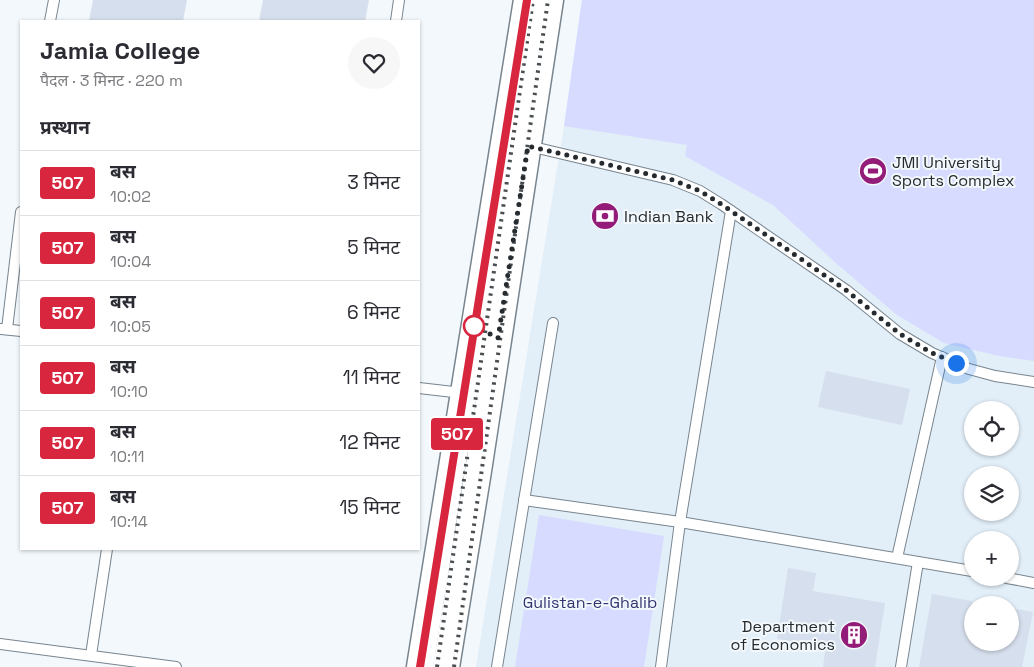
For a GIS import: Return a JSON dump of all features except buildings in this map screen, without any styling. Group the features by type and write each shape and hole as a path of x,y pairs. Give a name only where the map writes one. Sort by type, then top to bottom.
{"main road":[{"path":"420,667 527,0"},
{"path":"446,667 550,0"},
{"path":"434,578 460,583"}],"lane":[{"path":"50,20 54,0"},
{"path":"396,20 399,0"},
{"path":"528,146 673,180 700,191 846,290 900,334 969,370 1034,382"},
{"path":"661,667 680,522 731,211"},
{"path":"20,218 3,329 20,331"},
{"path":"497,667 553,322"},
{"path":"897,558 942,357"},
{"path":"420,388 464,393"},
{"path":"524,500 680,522 964,570"},
{"path":"91,655 107,550"},
{"path":"901,667 918,562"},
{"path":"1019,580 1034,583"},
{"path":"0,644 176,667"}],"shaded area":[{"path":"582,0 1034,0 1034,667 476,667 564,126"}],"green space":[{"name":"JMI University Sports Complex","path":"582,0 1034,0 1034,361 999,356 944,343 897,315 837,264 773,205 685,156 687,145 564,126"},
{"name":"Gulistan-e-Ghalib","path":"539,515 664,536 644,667 515,667"}],"railway":[{"path":"437,667 533,0"},
{"path":"454,667 548,0"}],"bus line":[{"name":"507","path":"420,667 527,0"}],"place":[{"name":"JMI University Sports Complex","path":"873,171"},
{"name":"Indian Bank","path":"605,216"},
{"name":"Department of Economics","path":"854,635"}],"route":[{"path":"474,326 498,338 528,146 673,180 700,191 846,290 900,334 932,353 956,363"}]}
